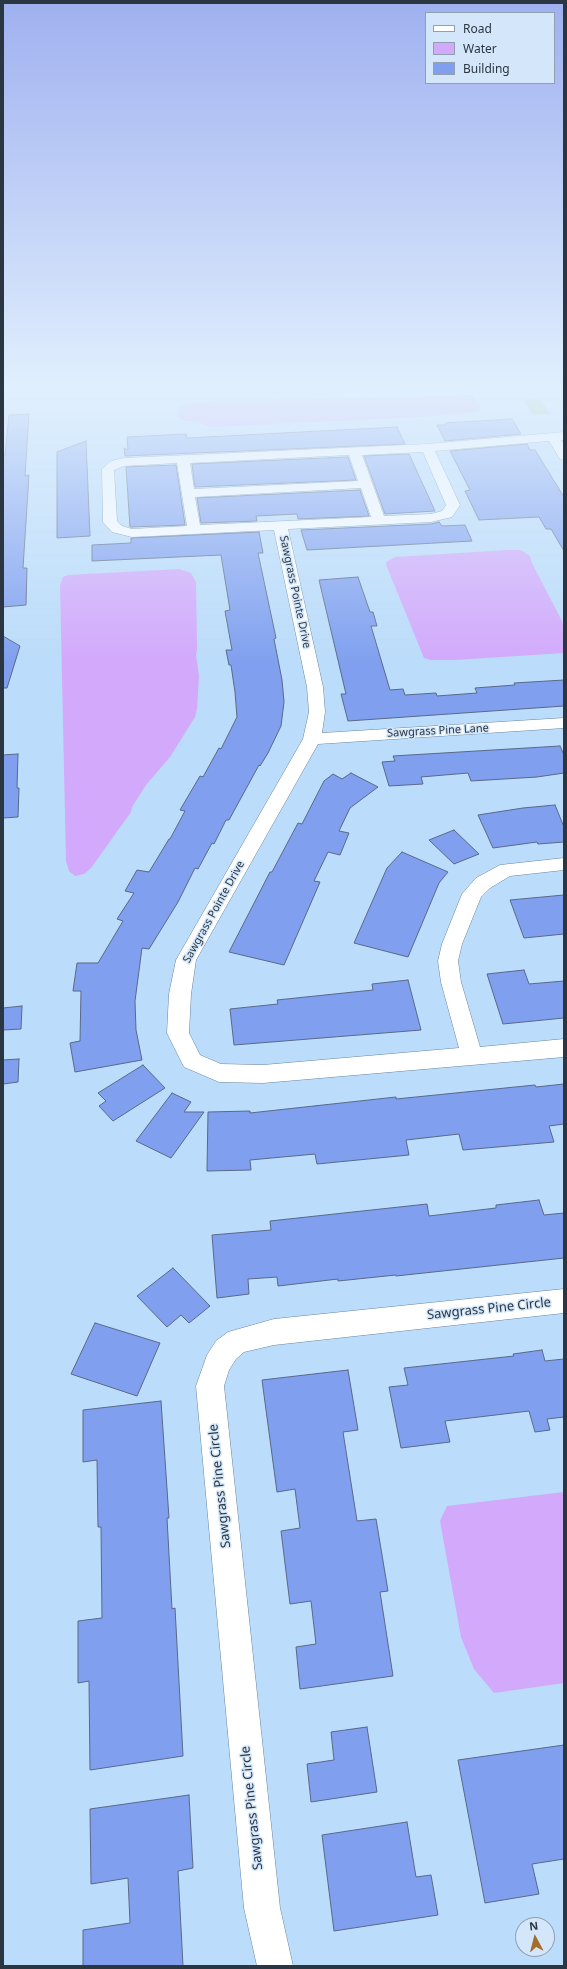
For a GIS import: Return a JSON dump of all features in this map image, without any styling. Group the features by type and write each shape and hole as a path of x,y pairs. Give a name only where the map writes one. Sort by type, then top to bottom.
{"street":[{"path":"108,478 110,522 118,529 132,533 431,518 447,514 453,505 441,478"},
{"path":"186,478 194,530"},
{"path":"364,478 379,521"},
{"path":"188,493 366,484"},
{"name":"Sawgrass Pointe Drive","path":"280,526 315,687 317,712 312,739 186,960 180,994 178,1033 192,1061 219,1073 263,1074 564,1048"},
{"name":"Sawgrass Pine Lane","path":"312,739 564,724"},
{"path":"472,1056 451,982 448,961 452,944 472,894 483,883 507,870 564,864"},
{"name":"Sawgrass Pine Circle","path":"274,1966 262,1908 210,1386 217,1364 226,1350 238,1341 274,1332 564,1301"}],"water":[{"path":"521,550 530,556 532,563 564,625 564,653 455,660 431,660 424,658 386,562 395,557"},
{"path":"179,569 191,573 196,582 196,655 199,676 197,709 195,717 170,757 146,785 132,807 131,812 91,868 84,874 75,876 69,871 66,861 60,585 63,577 68,575"},
{"path":"564,1492 564,1683 494,1693 474,1669 461,1637 440,1521 447,1506"}],"building":[{"path":"3,478 29,478 23,568 27,568 26,605 3,607"},
{"path":"57,478 88,478 90,536 57,538"},
{"path":"127,478 178,478 185,525 130,527"},
{"path":"194,478 355,478 356,480 195,487"},
{"path":"372,478 420,478 435,511 385,514"},
{"path":"464,478 552,478 564,497 564,551 551,529 546,529 539,517 479,520 465,491 470,490"},
{"path":"360,490 369,516 298,519 297,514 256,516 257,521 201,523 197,498"},
{"path":"439,522 442,526 465,525 472,541 307,550 301,530 431,524"},
{"path":"259,532 263,553 258,553 276,638 274,639 282,680 284,702 281,726 268,753 260,766 259,765 229,820 226,820 214,844 212,843 198,869 195,868 178,902 149,949 142,948 135,1001 136,1030 142,1060 75,1072 70,1043 80,1041 81,991 73,991 77,963 98,963 123,921 117,919 134,893 125,891 137,870 149,872 170,839 185,811 180,810 200,776 203,777 219,748 221,749 237,717 231,665 229,665 226,650 232,650 225,611 230,610 221,555 92,561 92,545 131,543 131,538"},
{"path":"358,577 370,612 373,612 377,626 371,626 390,690 403,689 405,695 436,693 437,696 477,693 475,688 515,685 514,683 564,680 564,706 348,721 341,694 346,694 319,580"},
{"path":"3,636 20,646 7,688 3,688"},
{"path":"560,746 564,755 564,773 537,777 471,781 468,773 421,777 423,784 389,786 382,762 395,761 393,756"},
{"path":"18,754 18,817 3,818 3,755"},
{"path":"351,773 378,787 350,808 339,831 349,833 340,855 328,852 314,881 320,882 284,965 229,952 270,872 272,872 298,823 302,824 324,781 333,774 342,779"},
{"path":"555,805 564,827 564,842 538,844 537,842 493,848 478,815 523,808"},
{"path":"454,830 479,854 454,864 429,840"},
{"path":"402,852 448,872 439,883 408,957 354,943 387,868"},
{"path":"564,895 564,934 524,938 510,900"},
{"path":"524,970 529,984 564,981 564,1018 503,1024 487,974"},
{"path":"408,980 421,1030 234,1045 230,1009 278,1004 277,1000 373,990 372,984"},
{"path":"22,1006 21,1029 3,1030 3,1008"},
{"path":"19,1059 18,1082 3,1084 3,1060"},
{"path":"143,1065 165,1088 113,1121 99,1106 106,1101 98,1093"},
{"path":"564,1084 564,1124 549,1126 554,1142 463,1150 459,1134 406,1140 409,1155 317,1164 315,1154 250,1160 251,1170 207,1171 208,1112 250,1111 250,1113 396,1097 396,1099 535,1085 536,1087"},
{"path":"172,1093 191,1102 184,1112 204,1112 171,1158 136,1141"},
{"path":"539,1200 544,1215 564,1213 564,1258 396,1276 338,1281 338,1279 278,1286 277,1277 248,1279 249,1294 217,1298 212,1235 271,1230 270,1221 427,1204 429,1216 496,1208 496,1205"},
{"path":"173,1268 210,1306 189,1323 181,1315 167,1327 137,1296"},
{"path":"95,1323 160,1343 137,1396 71,1374"},
{"path":"542,1350 545,1361 564,1359 564,1417 547,1419 550,1430 535,1432 529,1411 445,1421 450,1442 401,1448 389,1387 408,1385 404,1368 514,1356 513,1354"},
{"path":"348,1370 358,1430 343,1432 357,1521 376,1519 388,1591 380,1592 393,1676 300,1689 296,1647 316,1644 311,1601 290,1604 281,1531 300,1528 295,1489 277,1492 262,1380"},
{"path":"161,1401 169,1518 167,1518 172,1609 175,1608 183,1756 90,1770 89,1681 78,1683 78,1621 102,1618 101,1527 98,1527 97,1460 83,1462 83,1410"},
{"path":"367,1727 377,1792 311,1802 307,1764 334,1760 331,1732"},
{"path":"564,1745 564,1859 532,1864 539,1894 485,1903 458,1760"},
{"path":"189,1795 193,1868 178,1871 183,1966 83,1966 83,1930 130,1923 128,1878 91,1884 90,1809"},
{"path":"407,1822 416,1877 431,1875 438,1915 334,1931 322,1835"}]}
